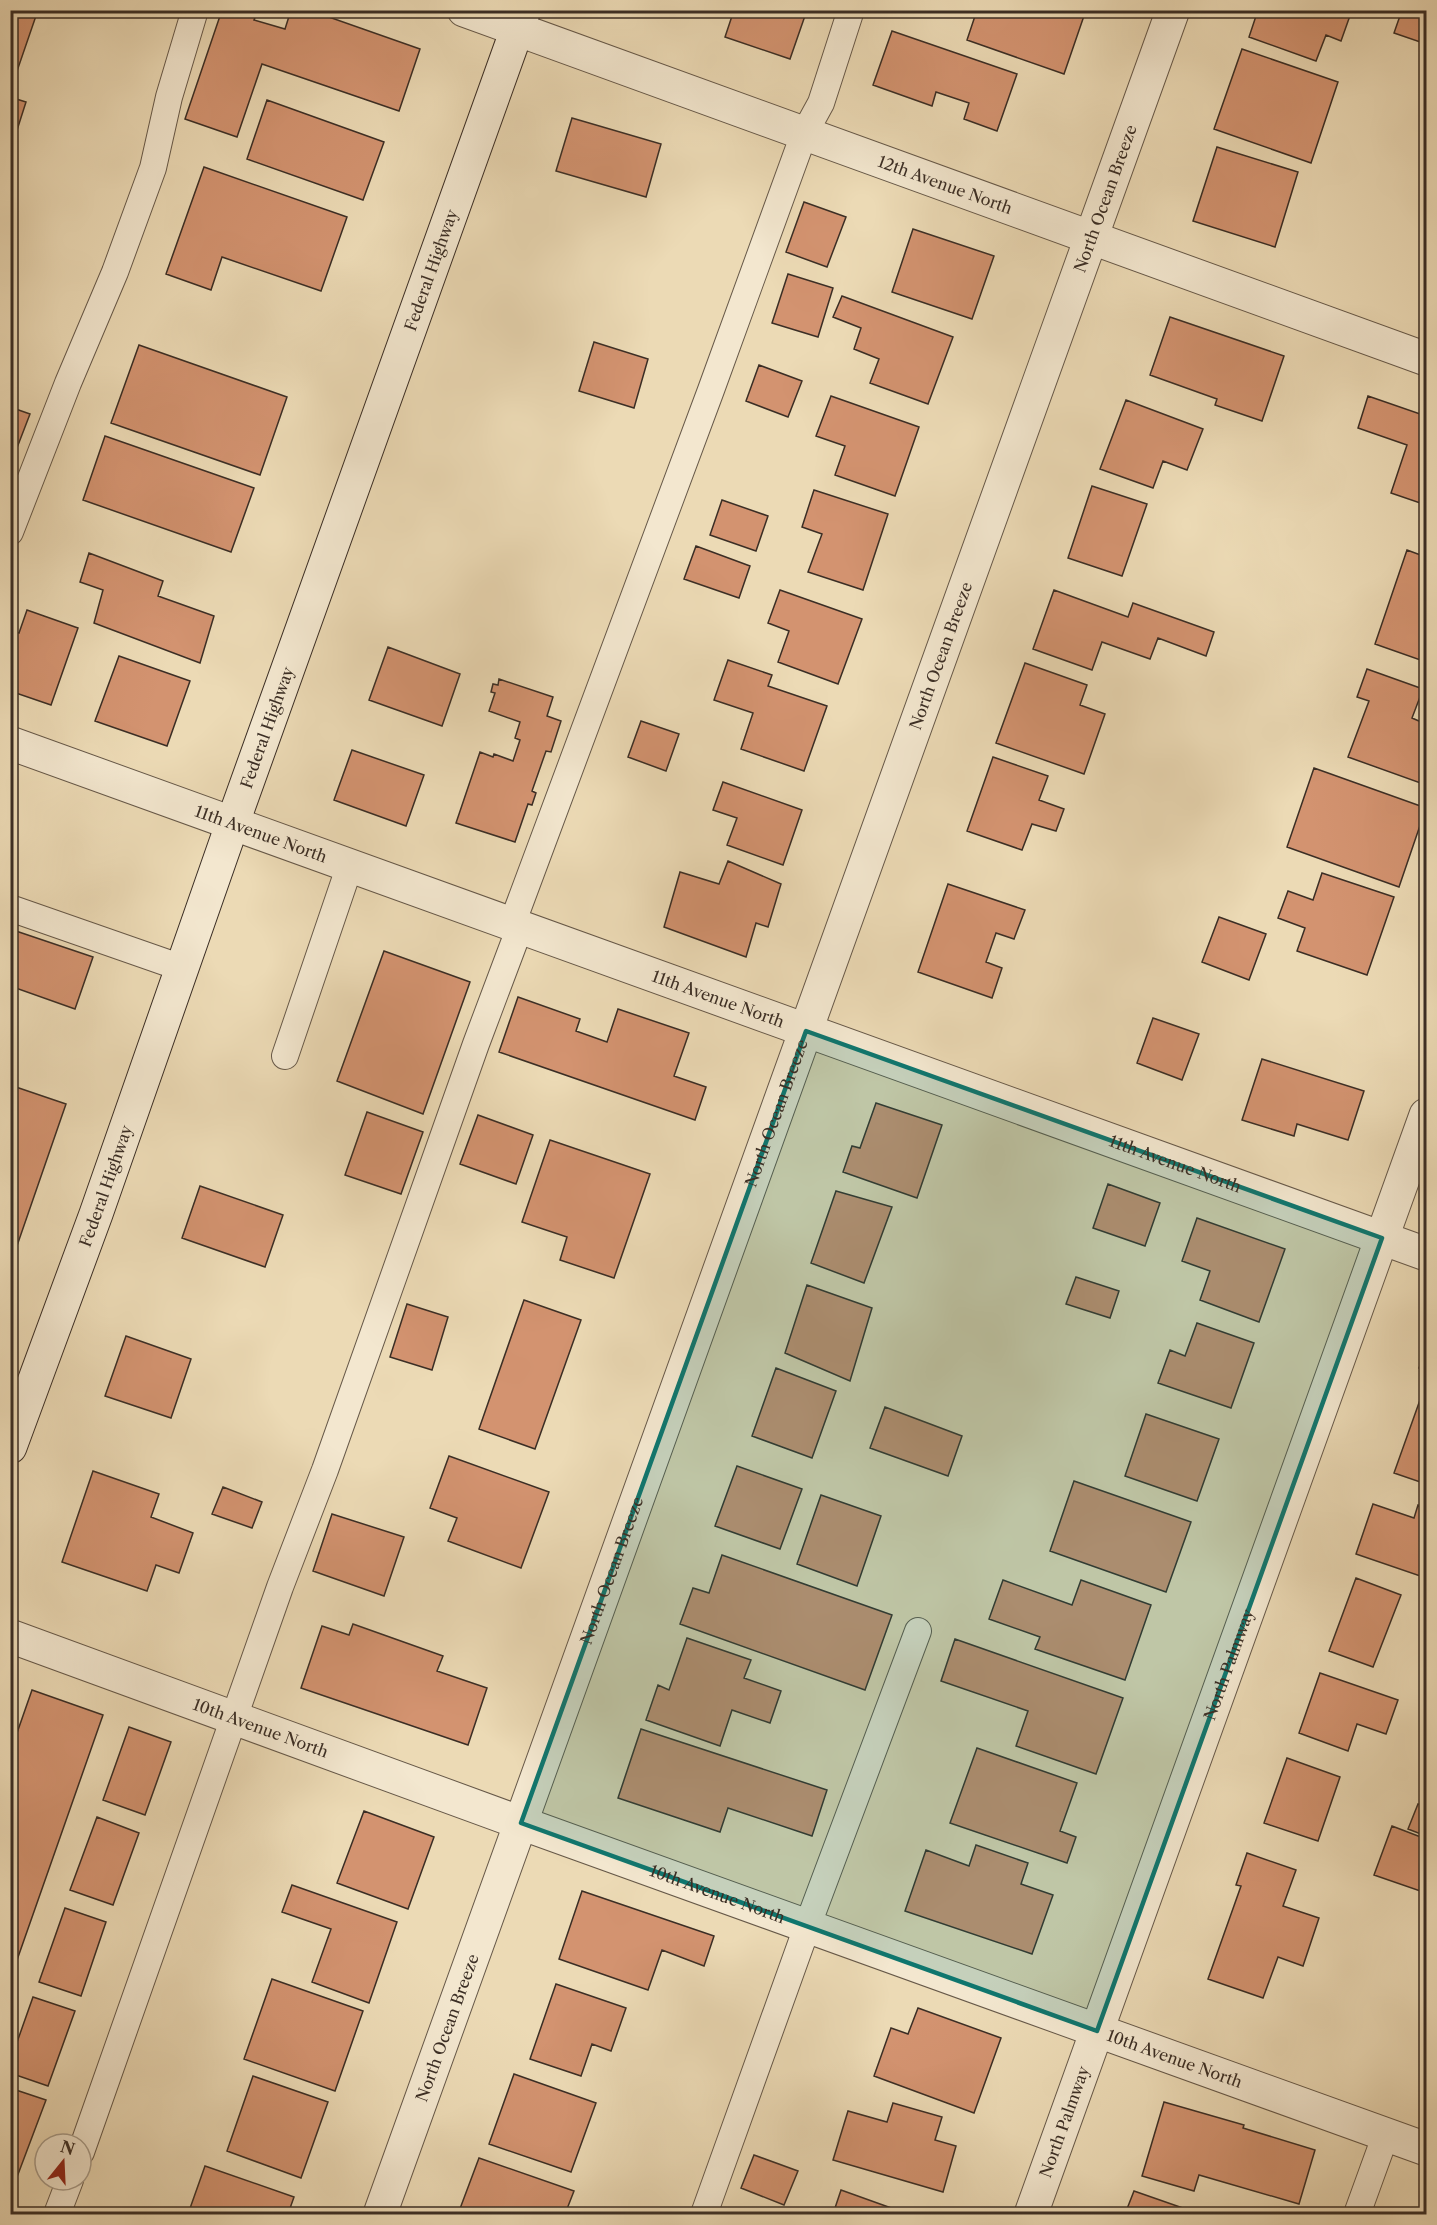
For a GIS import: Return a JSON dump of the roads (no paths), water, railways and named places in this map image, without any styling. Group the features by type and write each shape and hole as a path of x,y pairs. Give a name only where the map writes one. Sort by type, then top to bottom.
{"street":[{"name":"12th Avenue North","path":"464,10 521,20 804,134 1426,359"},
{"name":"North Ocean Breeze","path":"380,2214 1173,10"},
{"name":"Federal Highway","path":"10,1447 96,1214 233,822 521,20"},
{"name":"11th Avenue North","path":"10,743 1426,1254"},
{"name":"North Palmway","path":"1031,2214 1426,1114"},
{"name":"10th Avenue North","path":"10,1636 807,1927 1426,2149"}],"lane":[{"path":"10,532 68,383 115,272 153,168 170,97 195,10"},
{"path":"88,2132 280,1587 325,1470 516,926 804,134 821,103 851,10"},
{"path":"285,1056 350,865"},
{"path":"10,908 182,968"},
{"path":"704,2214 807,1927 918,1631"},
{"path":"1357,2214 1386,2134"},
{"path":"57,2214 65,2192"}]}
